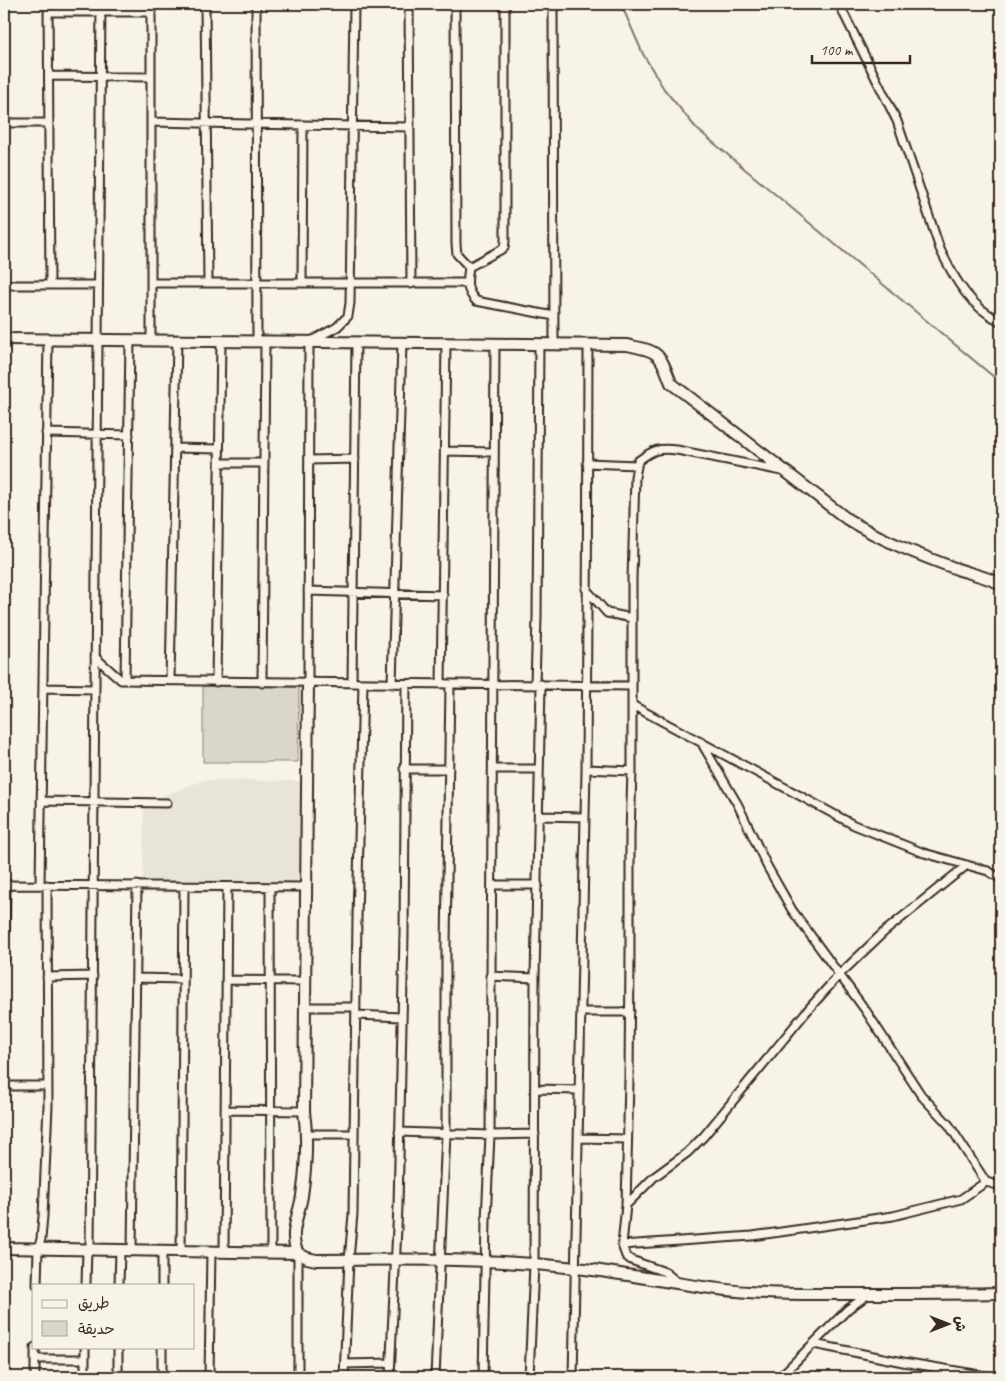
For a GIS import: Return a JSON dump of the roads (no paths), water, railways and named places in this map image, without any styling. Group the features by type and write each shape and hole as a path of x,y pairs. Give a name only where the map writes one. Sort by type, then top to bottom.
{"street":[{"path":"86,1284 89,1249 93,976 100,4"},
{"path":"151,4 151,340"},
{"path":"205,4 208,283"},
{"path":"256,4 256,283 261,341 264,463 262,683"},
{"path":"309,342 337,327 348,316 350,303 354,4"},
{"path":"409,4 410,283"},
{"path":"455,4 456,244 458,254 469,267 467,283 470,294 476,301 554,316"},
{"path":"469,267 504,248 506,241 504,4"},
{"path":"553,4 554,344"},
{"path":"839,4 897,121 940,248 949,268 975,304 1001,322"},
{"path":"50,285 48,8 100,12 151,12"},
{"path":"49,76 151,78"},
{"path":"151,122 410,127"},
{"path":"4,123 49,123"},
{"path":"302,282 303,125"},
{"path":"151,283 467,283"},
{"path":"4,285 98,285"},
{"path":"4,339 627,345 650,350 662,359 671,382 847,519 869,532 958,569 1001,584"},
{"path":"37,1284 38,1248 41,1239 43,1216 48,1106 47,977 41,801 48,339"},
{"path":"125,680 130,340"},
{"path":"170,681 177,340"},
{"path":"216,682 221,341"},
{"path":"284,1377 298,1377 298,1253 293,1239 302,1198 307,1134 304,1111 304,1007 308,683 309,342"},
{"path":"352,683 356,342"},
{"path":"392,684 402,343"},
{"path":"441,684 446,343"},
{"path":"483,1377 490,1135 495,344"},
{"path":"529,1377 534,1265 539,816 537,617 539,344"},
{"path":"573,1377 586,770 588,345"},
{"path":"46,433 129,435"},
{"path":"175,448 219,449"},
{"path":"677,1282 665,1272 631,1260 626,1256 622,1245 626,1205 628,1139 632,618 634,489 637,465 638,461 651,451 660,448 785,471"},
{"path":"445,451 494,452"},
{"path":"308,460 355,459"},
{"path":"219,463 264,463"},
{"path":"587,463 637,465"},
{"path":"586,590 607,613 632,618"},
{"path":"308,591 443,595"},
{"path":"95,657 120,680 632,686"},
{"path":"344,1377 348,1260 353,1214 363,683"},
{"path":"390,1377 400,1132 406,684"},
{"path":"435,1377 446,1134 450,685"},
{"path":"43,688 95,689"},
{"path":"632,704 854,826 924,853 988,871 1001,879"},
{"path":"701,742 738,805 792,910 866,1011 921,1095 949,1125 986,1182 1001,1186"},
{"path":"404,769 448,769"},
{"path":"492,769 539,769"},
{"path":"586,770 632,771"},
{"path":"41,801 167,803"},
{"path":"539,816 585,817"},
{"path":"626,1205 654,1177 687,1153 704,1136 806,1012 839,975 884,932 967,865"},
{"path":"4,962 5,885 306,887"},
{"path":"132,1250 137,885"},
{"path":"492,885 538,885"},
{"path":"181,1251 184,887"},
{"path":"224,1251 227,887"},
{"path":"270,888 270,1252"},
{"path":"47,977 93,976"},
{"path":"490,976 536,978"},
{"path":"136,978 183,979"},
{"path":"227,980 305,981"},
{"path":"304,1007 356,1007"},
{"path":"582,1012 630,1012"},
{"path":"356,1015 401,1017"},
{"path":"4,1086 48,1086"},
{"path":"535,1089 579,1090"},
{"path":"225,1110 304,1111"},
{"path":"400,1132 490,1135 535,1134"},
{"path":"307,1134 354,1134"},
{"path":"579,1138 628,1139"},
{"path":"622,1245 752,1236 893,1216 960,1199 986,1182"},
{"path":"4,1248 298,1253 316,1260 485,1261 576,1268 750,1292 868,1294 1001,1293"},
{"path":"119,1284 120,1250"},
{"path":"162,1250 162,1284"},
{"path":"208,1377 212,1251"},
{"path":"780,1377 848,1309 868,1294"},
{"path":"814,1344 946,1369 960,1374 992,1377"},
{"path":"35,1348 35,1377"},
{"path":"84,1377 85,1348"},
{"path":"118,1348 118,1377"},
{"path":"162,1348 162,1377"},
{"path":"35,1359 85,1359"},
{"path":"344,1364 390,1363"},
{"path":"941,1377 946,1369"}],"waterway":[{"path":"621,4 643,54 664,89 697,129 1001,383"}]}
